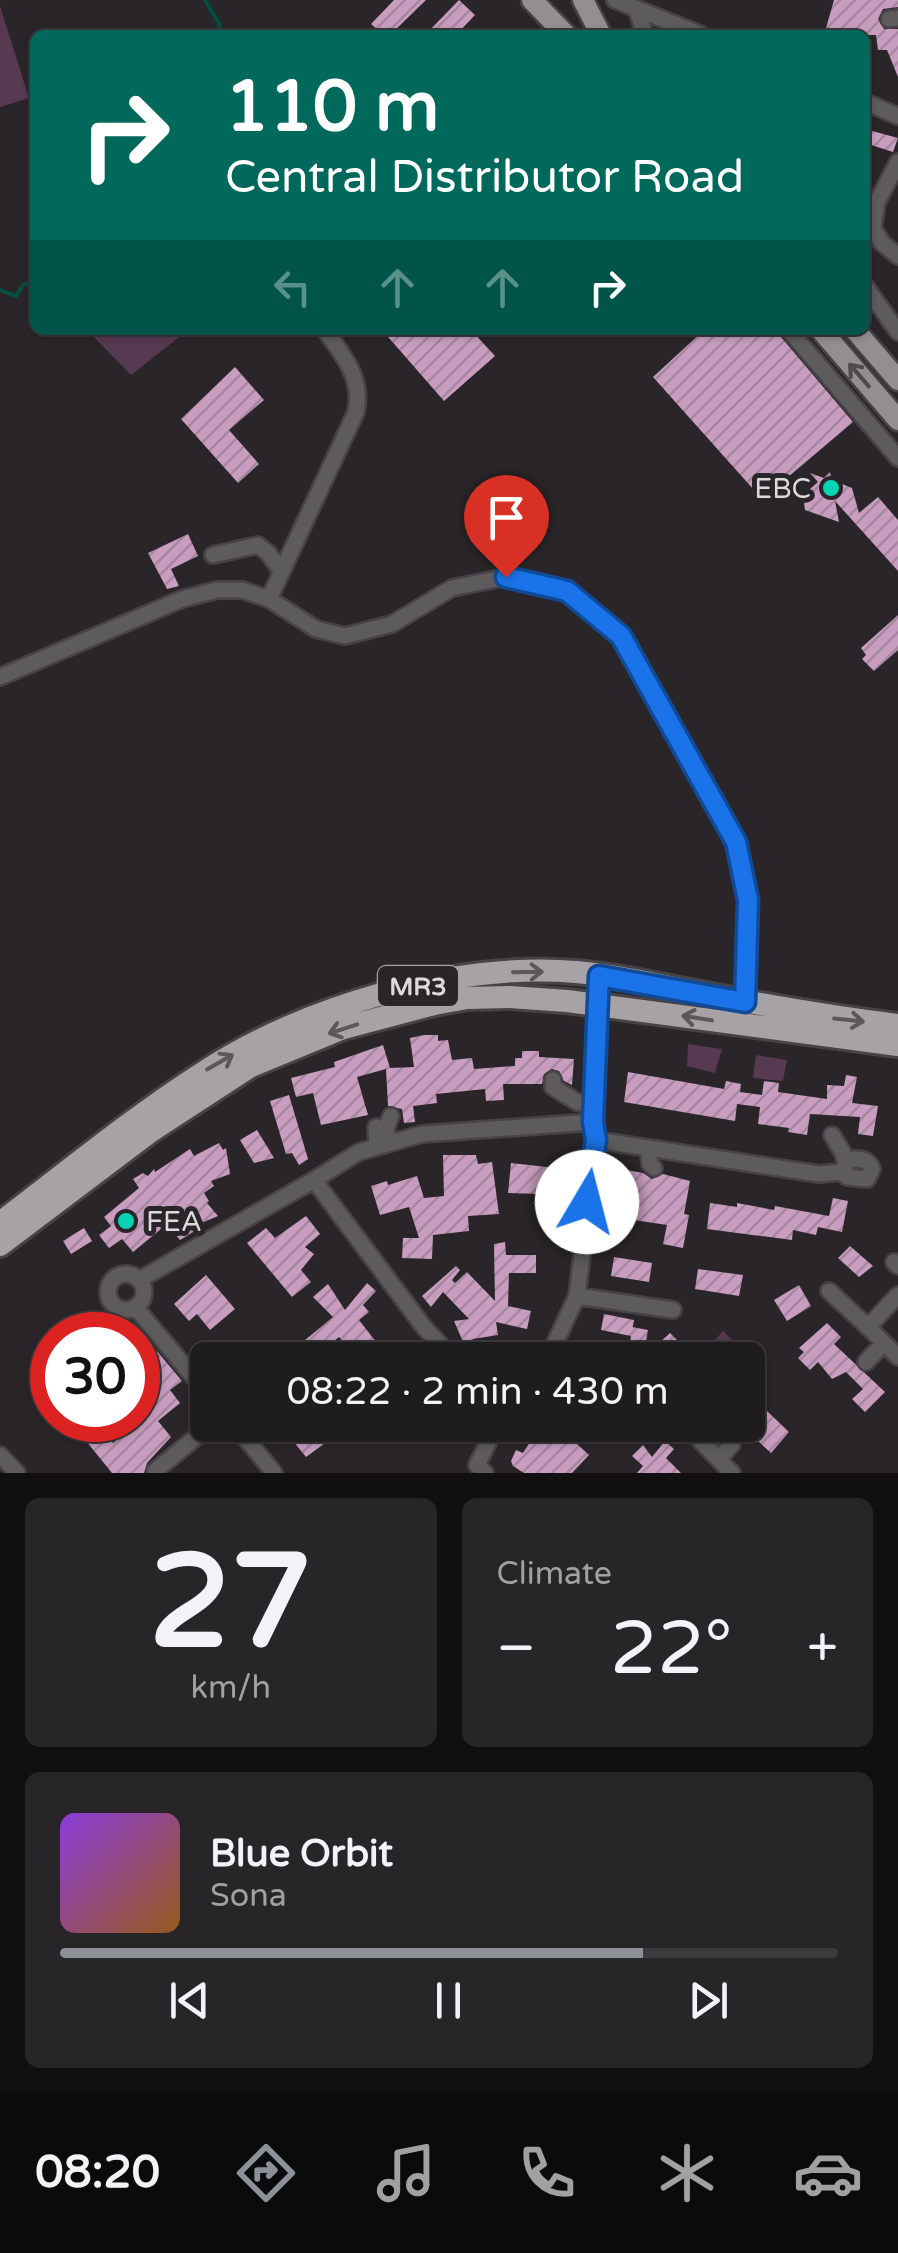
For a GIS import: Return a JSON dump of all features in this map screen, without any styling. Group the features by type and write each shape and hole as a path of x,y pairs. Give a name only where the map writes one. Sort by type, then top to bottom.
{"highway":[{"name":"MR3","path":"0,1223 200,1074 289,1027 334,1010 440,981 522,972 599,976 743,1013 898,1045"},
{"name":"MR3","path":"0,1245 206,1094 251,1066 343,1028 466,998 510,997 898,1025"}],"main road":[{"path":"532,0 561,30"},
{"path":"583,0 598,30"},
{"path":"824,335 898,420"},
{"path":"859,335 898,380"}],"street":[{"path":"615,0 688,30"},
{"path":"637,11 643,30"},
{"path":"870,104 898,116"},
{"path":"898,162 877,202 873,228 898,256"},
{"path":"870,293 898,332"},
{"path":"269,599 356,412 360,394 351,366 329,335"},
{"path":"793,335 898,458"},
{"path":"213,555 258,545 282,572"},
{"path":"0,676 182,600 217,590 242,590 269,599 316,629 345,636 392,624 452,588 506,577 567,591 621,636 736,842 748,900 743,1013"},
{"path":"555,1342 577,1296 596,1140 593,1122 599,976"},
{"path":"553,1080 552,1087 564,1096 594,1104"},
{"path":"383,1145 391,1116"},
{"path":"139,1280 143,1298 135,1307 123,1310 112,1304 109,1286 122,1274 139,1280 359,1152 422,1134 593,1122"},
{"path":"376,1126 383,1145"},
{"path":"596,1140 819,1174 844,1168 843,1152 832,1135"},
{"path":"648,1148 654,1168"},
{"path":"314,1180 438,1342"},
{"path":"829,1291 898,1357"},
{"path":"577,1296 673,1310"},
{"path":"868,1327 898,1296"},
{"path":"135,1307 190,1374"},
{"path":"866,1362 884,1343"},
{"path":"155,1472 191,1442"},
{"path":"248,1442 274,1473"},
{"path":"477,1470 491,1442"},
{"path":"701,1442 727,1469"},
{"path":"727,1469 732,1444"},
{"path":"0,1455 17,1473"}],"shaded area":[{"path":"0,6 29,98 0,107"},
{"path":"92,335 182,335 131,375"},
{"path":"688,1044 722,1049 715,1073 687,1066"},
{"path":"756,1055 787,1060 783,1081 753,1078"},
{"path":"723,1331 734,1342 713,1342"}],"building":[{"path":"394,0 426,0 395,30 378,30 371,24"},
{"path":"459,0 475,15 461,30 430,30"},
{"path":"834,0 898,0 898,7 883,9 878,19 884,29 898,29 898,77 887,50 878,50 876,35 870,35 870,30 825,30"},
{"path":"870,130 898,138 893,152 870,145"},
{"path":"386,335 476,335 495,356 444,401"},
{"path":"699,335 779,335 853,422 762,499 653,377"},
{"path":"235,367 264,400 229,430 259,464 238,483 181,419"},
{"path":"830,472 832,480 852,488 859,513 878,497 898,520 898,571 835,501 839,522 805,510 803,495 818,482 810,473 824,478"},
{"path":"188,534 198,556 171,569 179,586 167,589 148,553"},
{"path":"898,615 898,650 874,671 862,659 866,655 861,648"},
{"path":"438,1035 438,1041 448,1040 452,1060 472,1058 474,1069 515,1066 515,1058 522,1058 522,1051 539,1051 539,1057 574,1059 572,1085 552,1069 544,1074 542,1084 503,1084 504,1100 486,1101 485,1089 436,1094 437,1103 413,1106 415,1122 404,1123 402,1109 388,1106 386,1069 357,1077 368,1115 321,1125 313,1093 296,1097 291,1078 335,1067 334,1062 383,1045 390,1068 414,1067 410,1038"},
{"path":"628,1072 724,1089 726,1081 741,1084 740,1092 762,1095 764,1081 779,1083 778,1092 827,1099 827,1085 844,1086 846,1075 857,1077 852,1103 878,1106 873,1136 858,1134 860,1117 810,1114 807,1135 758,1124 760,1107 737,1104 735,1121 624,1102"},
{"path":"289,1095 308,1159 299,1165 292,1153 286,1154 270,1101"},
{"path":"257,1130 274,1158 254,1163 240,1140"},
{"path":"219,1143 223,1150 226,1148 230,1174 211,1181 214,1186 204,1193 218,1216 192,1227 195,1231 180,1240 167,1224 133,1252 122,1239 109,1248 99,1235 111,1226 104,1217 139,1188 133,1179 143,1173 148,1176 190,1149 194,1156"},
{"path":"443,1155 476,1155 478,1164 492,1162 499,1214 468,1216 469,1231 433,1235 432,1259 402,1258 403,1238 419,1238 409,1207 380,1215 371,1186 417,1176 424,1198 444,1196"},
{"path":"511,1163 556,1168 552,1207 540,1206 541,1194 508,1193"},
{"path":"616,1168 643,1173 652,1179 663,1174 690,1181 683,1248 663,1244 667,1225 614,1217 612,1247 600,1246"},
{"path":"833,1198 848,1201 842,1232 818,1227 816,1235 793,1230 792,1240 707,1229 710,1203 774,1210 775,1206 829,1216"},
{"path":"306,1216 320,1234 305,1247 314,1254 301,1270 311,1282 292,1297 247,1243 266,1228 275,1238"},
{"path":"84,1228 92,1241 71,1254 63,1241"},
{"path":"505,1242 506,1255 536,1255 536,1273 509,1273 508,1306 531,1311 527,1329 496,1322 498,1335 463,1342 454,1321 469,1319 443,1292 431,1307 422,1296 456,1266 460,1270 452,1280 455,1283 467,1272 495,1301 494,1244"},
{"path":"850,1246 873,1266 859,1277 838,1258"},
{"path":"614,1257 652,1263 649,1282 611,1276"},
{"path":"698,1269 743,1275 739,1296 695,1289"},
{"path":"206,1275 235,1309 210,1330 197,1314 189,1321 174,1304"},
{"path":"367,1283 376,1291 363,1305 369,1312 359,1320 376,1342 343,1342 339,1337 333,1342 303,1342 333,1317 313,1297 328,1284 345,1310"},
{"path":"799,1285 811,1306 787,1321 774,1300"},
{"path":"604,1314 634,1320 631,1336 601,1330"},
{"path":"827,1323 841,1337 834,1344 885,1392 865,1412 852,1399 863,1389 846,1372 832,1379 818,1362 810,1370 798,1358 804,1352 799,1348"},
{"path":"632,1327 648,1330 646,1342 630,1342"},
{"path":"670,1333 679,1342 660,1342"},
{"path":"160,1355 182,1381 170,1390 180,1403 160,1419"},
{"path":"765,1409 789,1432 771,1453 759,1442 765,1442"},
{"path":"160,1423 171,1437 147,1463 144,1473 112,1473 87,1442 160,1442"},
{"path":"294,1442 327,1442 306,1457"},
{"path":"530,1442 577,1442 589,1455 572,1473 524,1473 511,1461 516,1450 523,1453"},
{"path":"666,1442 674,1449 666,1458 681,1473 637,1473 643,1466 632,1456 643,1445 652,1457"}],"waterway":[{"path":"205,0 220,25 218,30"},
{"path":"0,290 16,296 30,282"}],"place":[{"name":"EBC","path":"831,488"},
{"name":"FEA","path":"126,1221"}],"route":[{"path":"506,577 567,591 621,636 736,842 748,900 745,1002 599,976 593,1122 596,1140 587,1202"}]}
